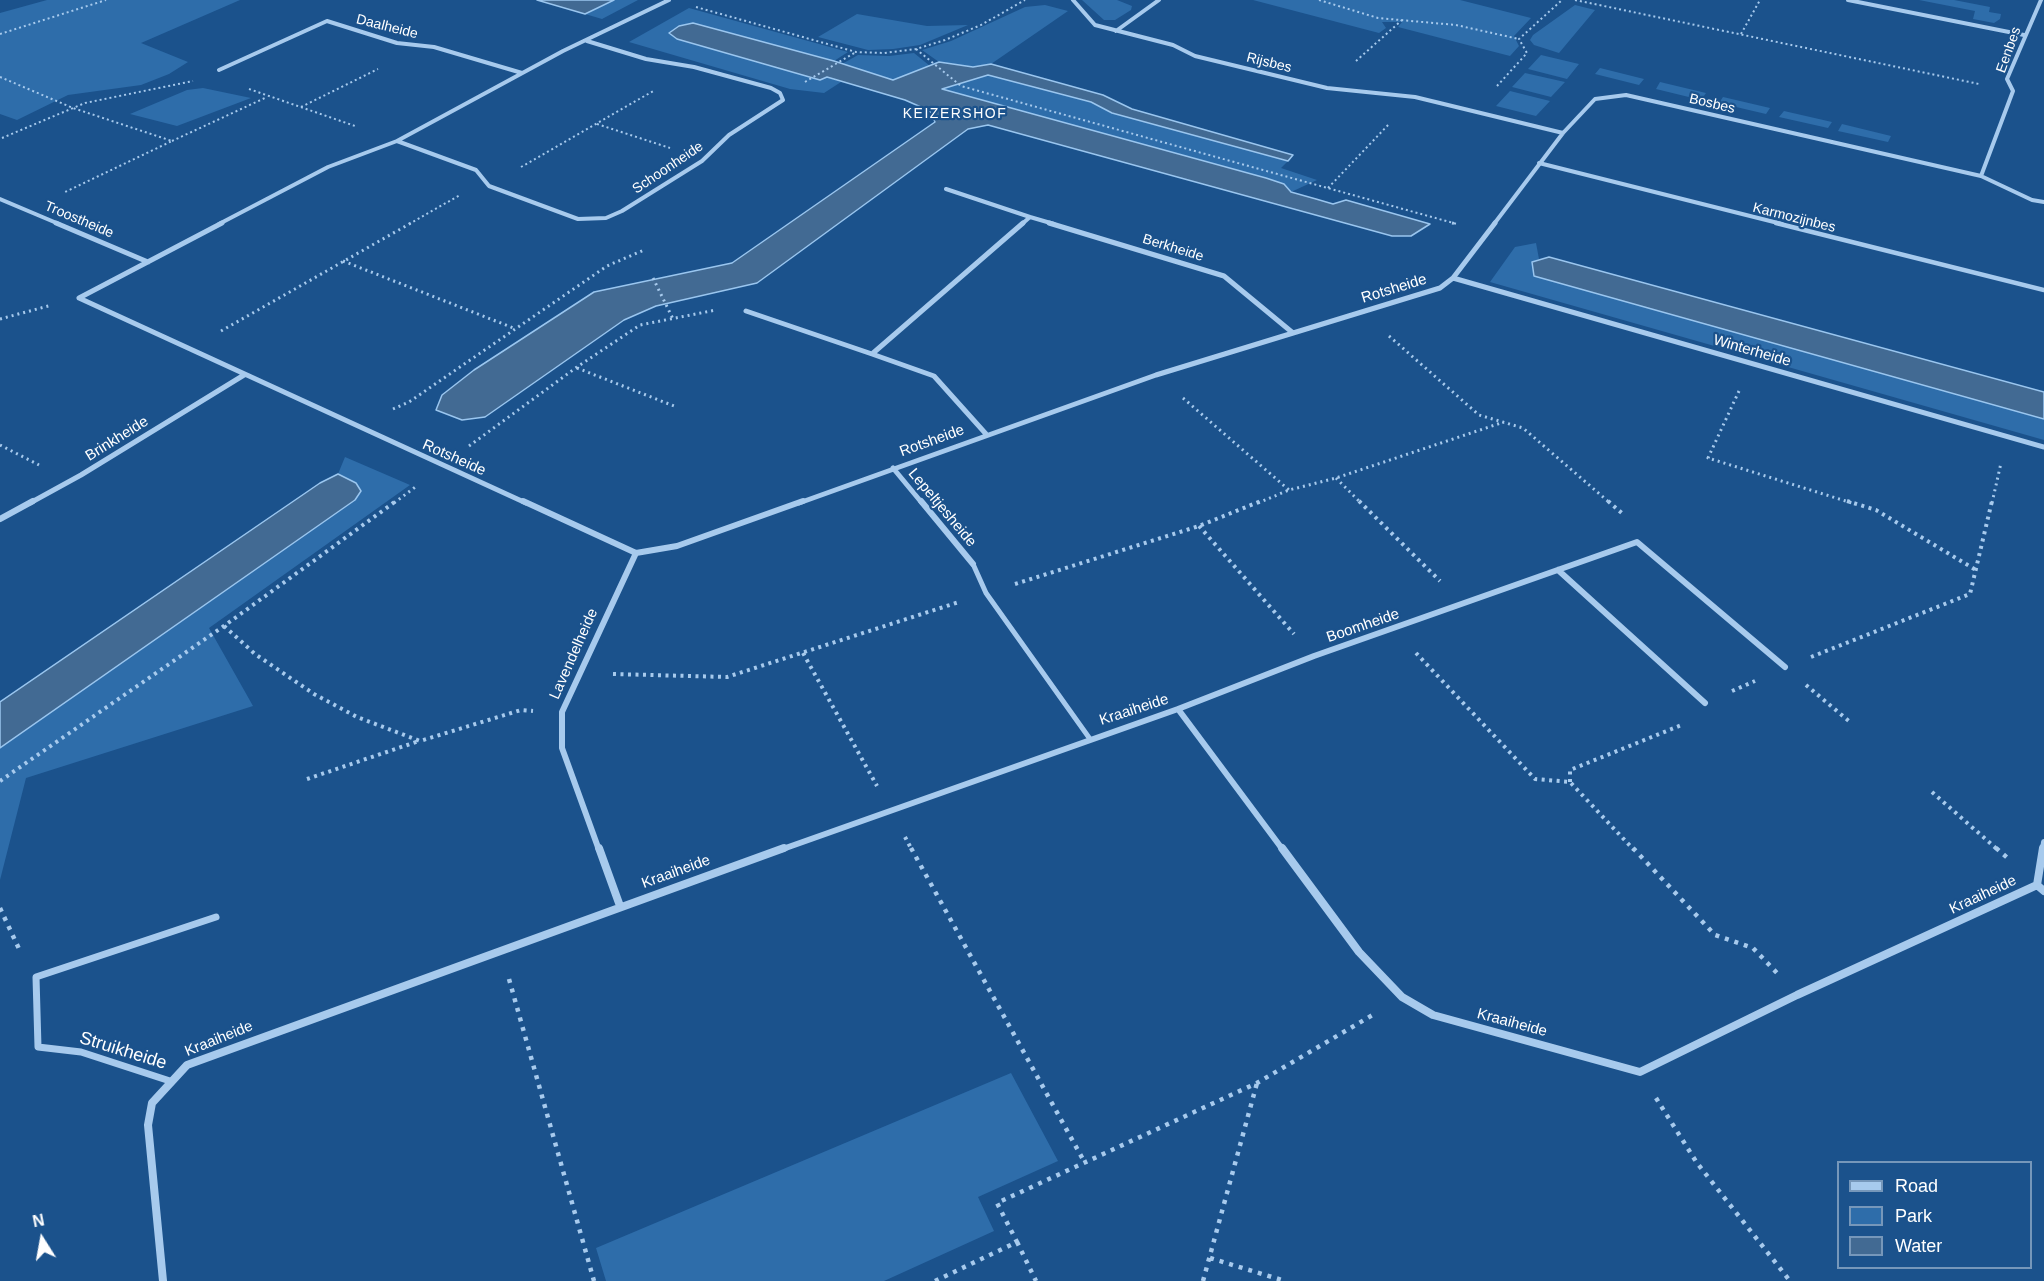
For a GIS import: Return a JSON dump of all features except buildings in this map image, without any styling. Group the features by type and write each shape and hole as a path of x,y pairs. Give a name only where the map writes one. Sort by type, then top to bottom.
{"street":[{"path":"79,298 328,167 397,141 522,73 669,0"},
{"name":"Rijsbes","path":"1073,0 1095,25 1173,45 1202,58 1327,88 1414,97 1563,133"},
{"path":"1116,31 1159,0"},
{"path":"1848,0 2024,35"},
{"name":"Eenbes","path":"1981,176 2013,92 2007,79 2041,0"},
{"name":"Daalheide","path":"219,70 327,21 397,43 423,46 522,73"},
{"name":"Schoonheide","path":"397,141 476,170 489,186 578,219 606,218 622,211 704,159 729,135 783,100 780,93 771,88 694,67 667,64 587,41"},
{"name":"Bosbes","path":"1453,278 1539,163 1595,99 1626,95 1981,176 2032,200 2044,202"},
{"name":"Karmozijnbes","path":"1539,163 2044,290"},
{"name":"Berkheide","path":"946,189 1224,276 1293,333"},
{"name":"Troostheide","path":"0,200 148,262"},
{"path":"872,354 1030,217"},
{"name":"Rotsheide","path":"79,298 442,467 636,553 677,546 1156,375 1440,288 1453,278"},
{"name":"Winterheide","path":"1453,278 2044,447"},
{"path":"746,311 934,376 986,434"},
{"name":"Brinkheide","path":"0,519 71,480 244,375"},
{"name":"Lepeltjesheide","path":"893,468 973,564"},
{"path":"1637,542 1785,667"},
{"name":"Boomheide","path":"1178,708 1314,656 1637,542"},
{"name":"Lavendelheide","path":"620,906 562,748 562,712 636,553"},
{"path":"973,564 986,593 1090,739"},
{"path":"1558,570 1705,703"},
{"name":"Kraaiheide","path":"170,1081 187,1065 212,1054 1178,708 1359,952 1402,997 1433,1015 1640,1072 1797,995 2037,885 2044,891"},
{"path":"2037,885 2044,842"},
{"path":"36,977 216,917"},
{"name":"Struikheide","path":"36,977 38,1047 81,1052 170,1081 152,1103 148,1125 163,1281"}],"path":[{"path":"0,34 106,0"},
{"path":"696,6 856,52 916,49 981,25 1025,0"},
{"path":"1319,0 1377,18 1456,25 1519,39 1527,52 1475,112"},
{"path":"1519,39 1562,0"},
{"path":"1575,0 2013,92"},
{"path":"1741,34 1760,0"},
{"path":"1327,88 1402,20"},
{"path":"300,107 423,46"},
{"path":"916,49 961,86 1489,232"},
{"path":"805,82 856,52"},
{"path":"489,186 694,67"},
{"path":"2,138 85,103 188,83 219,70"},
{"path":"0,77 73,108 172,141"},
{"path":"188,83 200,84"},
{"path":"246,88 397,141"},
{"path":"26,211 268,96"},
{"path":"1328,188 1414,97"},
{"path":"596,124 704,159"},
{"path":"188,350 484,182"},
{"path":"353,425 409,402 607,266 644,250"},
{"path":"343,261 516,329"},
{"path":"653,278 673,319"},
{"path":"0,319 79,298"},
{"path":"0,781 224,626 577,367 640,325 726,308 746,311"},
{"path":"1361,312 1479,415 1523,428 1637,526 1637,542"},
{"path":"1752,363 1708,458 1876,510 1976,570"},
{"path":"577,367 674,406"},
{"path":"1156,375 1289,490"},
{"path":"579,674 728,676 1199,526 1289,490 1336,478 1504,422"},
{"path":"1570,782 1570,770 1699,718 1705,703 1785,667 1970,594 2007,436"},
{"path":"0,445 71,480"},
{"path":"1336,478 1463,603"},
{"path":"1199,526 1314,656"},
{"path":"224,626 255,654 314,694 357,717 420,741"},
{"path":"1393,629 1535,778 1570,782 1715,935 1753,948 1797,995"},
{"path":"802,653 1085,1163"},
{"path":"1785,667 1850,722"},
{"path":"306,779 521,710 562,712"},
{"path":"1932,792 2037,885"},
{"path":"0,908 15,942 36,977"},
{"path":"501,949 594,1281"},
{"path":"1036,1281 997,1203 1257,1083 1402,997"},
{"path":"1640,1072 1697,1162 1790,1281"},
{"path":"1203,1281 1257,1083"},
{"path":"935,1281 1017,1242"},
{"path":"1210,1258 1285,1281"}],"green space":[{"path":"47,0 240,0 141,43 188,62 169,74 141,85 68,95 17,120 0,114 0,13"},
{"path":"614,0 638,0 602,19 585,14"},
{"path":"1082,0 1117,0 1132,6 1131,10 1115,20 1104,20"},
{"path":"1253,0 1460,0 1531,18 1514,36 1519,46 1510,56 1398,27 1402,22 1382,22 1386,28 1379,33"},
{"path":"1919,0 1954,0 1990,7 1989,12 2001,14 2000,19 1994,23 1973,19 1975,11"},
{"path":"1045,5 1068,11 991,64 973,67 939,62 922,50 951,41 1025,7"},
{"path":"1575,5 1595,10 1559,53 1534,45 1530,40 1533,35"},
{"path":"689,8 848,52 834,61 693,23 677,39 820,80 827,77 841,82 824,93 790,89 629,42"},
{"path":"857,14 927,26 968,25 920,45 893,49 868,50 818,37"},
{"path":"914,53 930,66 893,80 842,64 858,55 889,56"},
{"path":"1541,55 1579,64 1567,79 1528,69"},
{"path":"1600,68 1644,79 1639,85 1595,74"},
{"path":"1525,73 1565,82 1551,97 1512,87"},
{"path":"988,75 1091,102 1112,113 1288,161 1281,168 1317,180 1291,192 1284,184 1266,178 941,89"},
{"path":"1660,82 1706,93 1701,100 1656,89"},
{"path":"203,88 251,98 177,126 130,114 187,90"},
{"path":"1510,91 1550,101 1536,116 1496,106"},
{"path":"1723,97 1770,108 1766,114 1719,103"},
{"path":"1784,111 1832,122 1828,128 1779,117"},
{"path":"1842,124 1891,136 1888,142 1838,131"},
{"path":"1536,243 1539,259 1532,262 2044,419 2044,440 1490,282 1515,247"},
{"path":"345,457 410,485 209,628 253,706 26,778 0,880 0,748 355,500 356,483 338,474"},
{"path":"1011,1073 1058,1161 978,1197 994,1231 884,1281 606,1281 596,1248"}],"water":[{"path":"537,0 614,0 585,14"},
{"path":"693,23 834,61 893,80 939,62 973,67 991,64 1103,95 1132,109 1293,155 1288,161 1112,113 1091,102 988,75 942,89 1266,178 1284,184 1291,192 1333,204 1346,200 1430,224 1411,236 1392,236 988,125 968,129 757,283 656,306 624,320 485,417 462,420 436,410 442,395 474,370 594,292 732,263 935,122 930,111 905,100 827,77 820,80 677,39 669,33 679,26"},
{"path":"1549,257 2044,392 2044,419 1534,276 1532,262"},
{"path":"338,474 356,483 361,491 355,500 0,748 0,702 320,483"}],"district":[{"name":"KEIZERSHOF","path":"955,114"}]}
